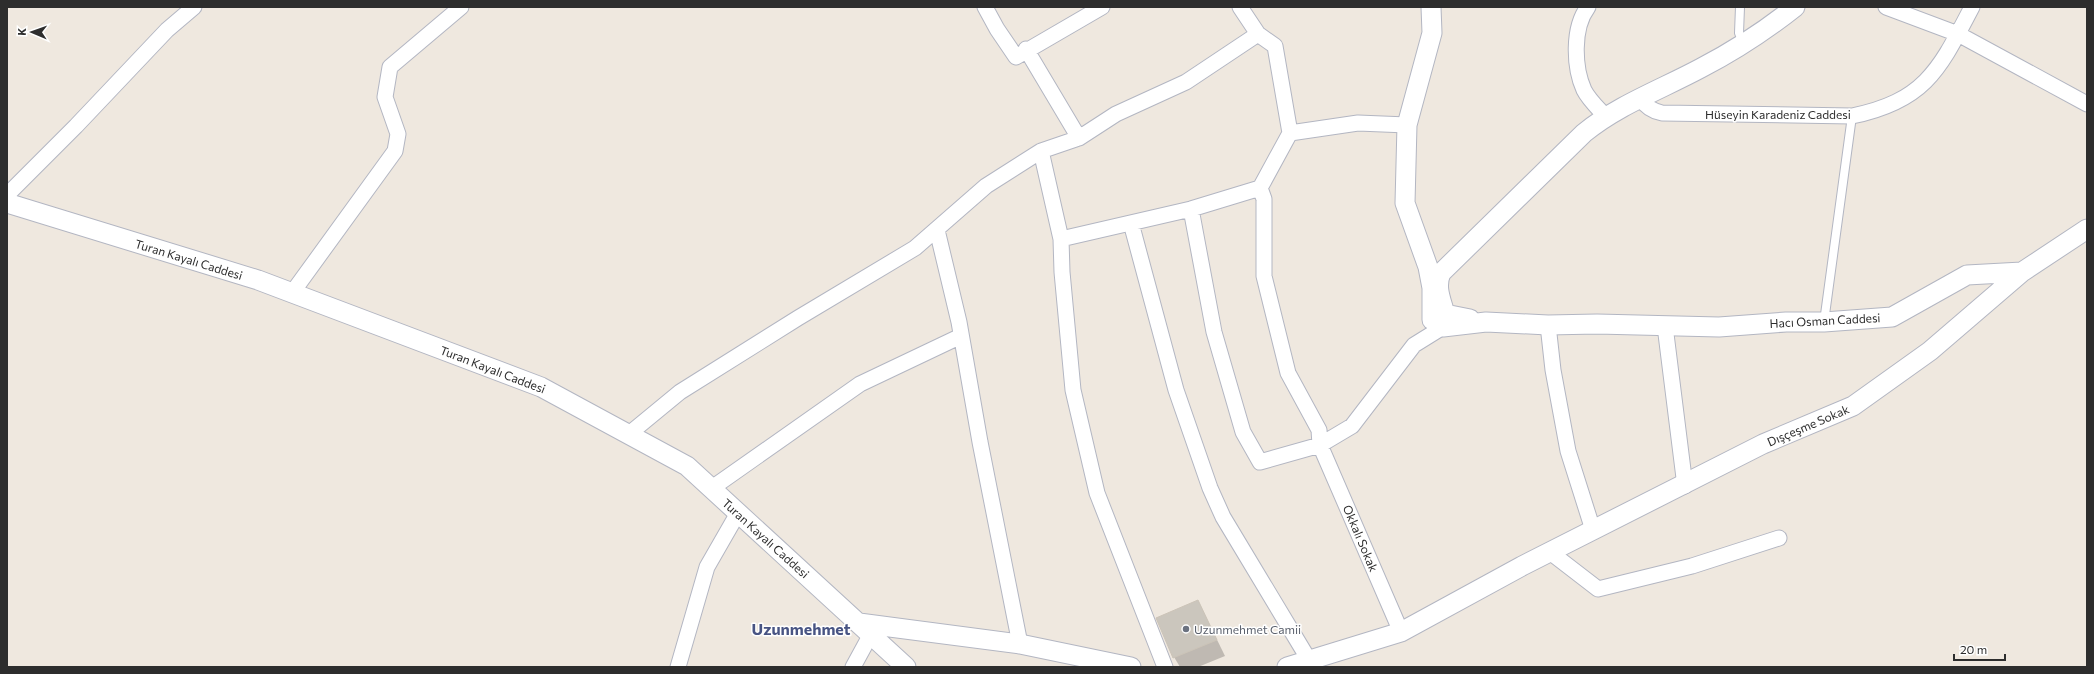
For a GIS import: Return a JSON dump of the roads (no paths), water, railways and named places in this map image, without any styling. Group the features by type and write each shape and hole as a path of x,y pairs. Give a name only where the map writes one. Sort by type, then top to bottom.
{"street":[{"path":"7,195 76,126 167,30 194,7"},
{"path":"292,293 395,151 398,134 385,97 390,67 461,7"},
{"path":"985,7 997,29 1016,57 1102,7"},
{"path":"1061,239 1191,209 1260,188 1290,133 1275,46 1258,34 1240,7"},
{"path":"1431,7 1432,33 1406,125 1405,203 1435,270 1432,288 1440,320"},
{"path":"1588,7 1584,12 1579,29 1578,64 1585,92 1606,117"},
{"path":"1435,270 1584,133 1606,117 1702,68 1768,28 1796,7"},
{"path":"1886,7 1958,34 2087,104"},
{"name":"Hüseyin Karadeniz Caddesi","path":"1641,99 1649,108 1662,113 1852,116 1887,107 1917,89 1941,64 1972,7"},
{"path":"630,434 680,392 798,318 915,248 986,186 1041,151 1079,138 1116,114 1186,82 1258,34"},
{"path":"1026,50 1079,138"},
{"path":"1290,133 1358,123 1406,125"},
{"path":"1041,151 1061,239 1062,272 1073,390 1097,493 1165,667"},
{"path":"1260,188 1264,199 1264,276 1288,374 1319,430 1320,445"},
{"name":"Turan Kayalı Caddesi","path":"7,203 258,280 541,387 687,466 906,667"},
{"name":"Hacı Osman Caddesi","path":"1191,209 1214,332 1244,432 1260,462 1320,445 1352,426 1414,345 1440,320 1548,325 1720,327 1892,317 1967,275 2022,272"},
{"path":"1131,223 1176,390 1210,488 1223,517 1309,660"},
{"name":"Dışçeşme Sokak","path":"1287,667 1401,632 1522,566 1685,485 1763,444 1852,406 1930,351 2022,272 2087,228"},
{"path":"937,230 962,336 980,442 1020,644"},
{"path":"1548,325 1553,370 1568,451 1593,530"},
{"path":"1665,326 1685,485"},
{"path":"712,488 860,384 962,336"},
{"name":"Okkalı Sokak","path":"1320,445 1401,632"},
{"path":"678,667 707,567 738,512"},
{"path":"1550,552 1598,589 1692,566 1779,538"},
{"path":"852,667 865,628 1020,644 1131,667"}],"lane":[{"path":"1740,7 1739,33 1742,43"},
{"path":"1824,322 1852,116"}],"place":[{"name":"Uzunmehmet Camii","path":"1186,629"}],"district":[{"name":"Uzunmehmet","path":"801,628"}]}
